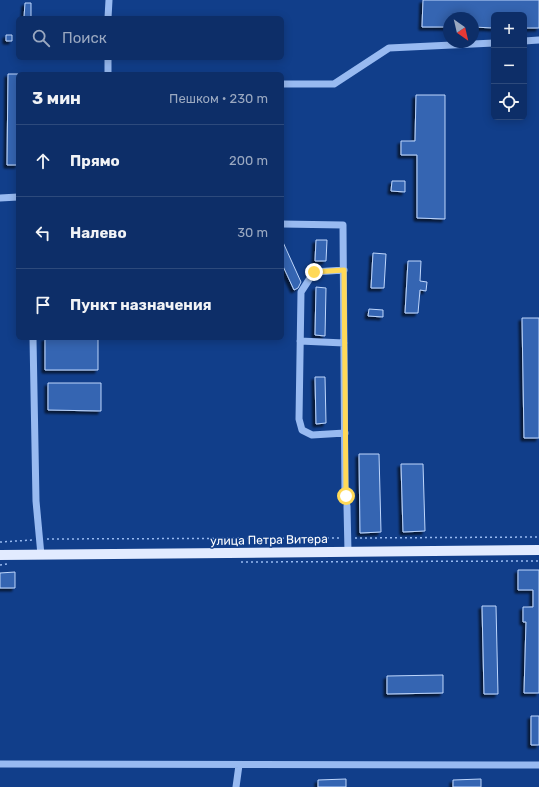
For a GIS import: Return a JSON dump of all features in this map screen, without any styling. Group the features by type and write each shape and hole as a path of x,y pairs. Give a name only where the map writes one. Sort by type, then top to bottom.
{"main road":[{"name":"улица Петра Витера","path":"0,556 539,550"}],"lane":[{"path":"108,16 109,0"},
{"path":"527,41 539,40"},
{"path":"284,84 334,84 389,48 491,43"},
{"path":"108,60 108,72"},
{"path":"0,198 16,197"},
{"path":"284,224 343,225 346,496"},
{"path":"344,270 314,272 301,292 300,419 302,430 312,435 345,433"},
{"path":"33,340 36,501 40,555"},
{"path":"300,341 344,343"},
{"path":"347,506 348,552"},
{"path":"0,764 539,765"},
{"path":"236,787 239,765"}],"path":[{"path":"0,542 39,539 539,537"},
{"path":"236,562 539,561"},
{"path":"0,565 7,564"}],"building":[{"path":"423,0 539,0 539,28 527,28 527,12 491,12 491,28 479,27 479,12 443,12 443,27 422,27"},
{"path":"25,3 31,3 31,16 24,16"},
{"path":"6,35 12,35 12,41 6,41"},
{"path":"8,74 16,74 16,165 7,165"},
{"path":"416,95 445,95 445,219 417,218 417,155 401,155 401,141 415,141"},
{"path":"392,181 405,181 405,192 391,191"},
{"path":"316,240 327,240 326,261 315,261"},
{"path":"284,244 301,282 298,288 294,290 284,268"},
{"path":"373,253 386,254 384,288 371,288"},
{"path":"408,261 421,261 420,281 427,282 426,291 420,290 418,313 405,313"},
{"path":"316,287 326,288 325,336 315,335"},
{"path":"369,309 383,310 383,317 368,316"},
{"path":"522,318 539,318 539,438 524,438"},
{"path":"45,340 98,340 98,370 45,370"},
{"path":"315,377 325,377 326,423 316,424"},
{"path":"48,383 101,383 101,411 48,410"},
{"path":"359,454 379,454 381,532 360,533"},
{"path":"401,464 423,464 425,531 403,532"},
{"path":"518,570 539,570 539,693 524,693 526,622 523,622 523,607 533,607 533,590 518,590"},
{"path":"15,572 15,588 0,588 0,573"},
{"path":"482,606 496,606 498,694 484,694"},
{"path":"443,675 443,693 387,694 387,676"},
{"path":"531,716 539,716 539,745 531,745"},
{"path":"346,779 346,787 318,787 318,780"},
{"path":"481,779 481,787 453,787 453,780"}],"route":[{"path":"314,272 344,270 346,496"}]}
